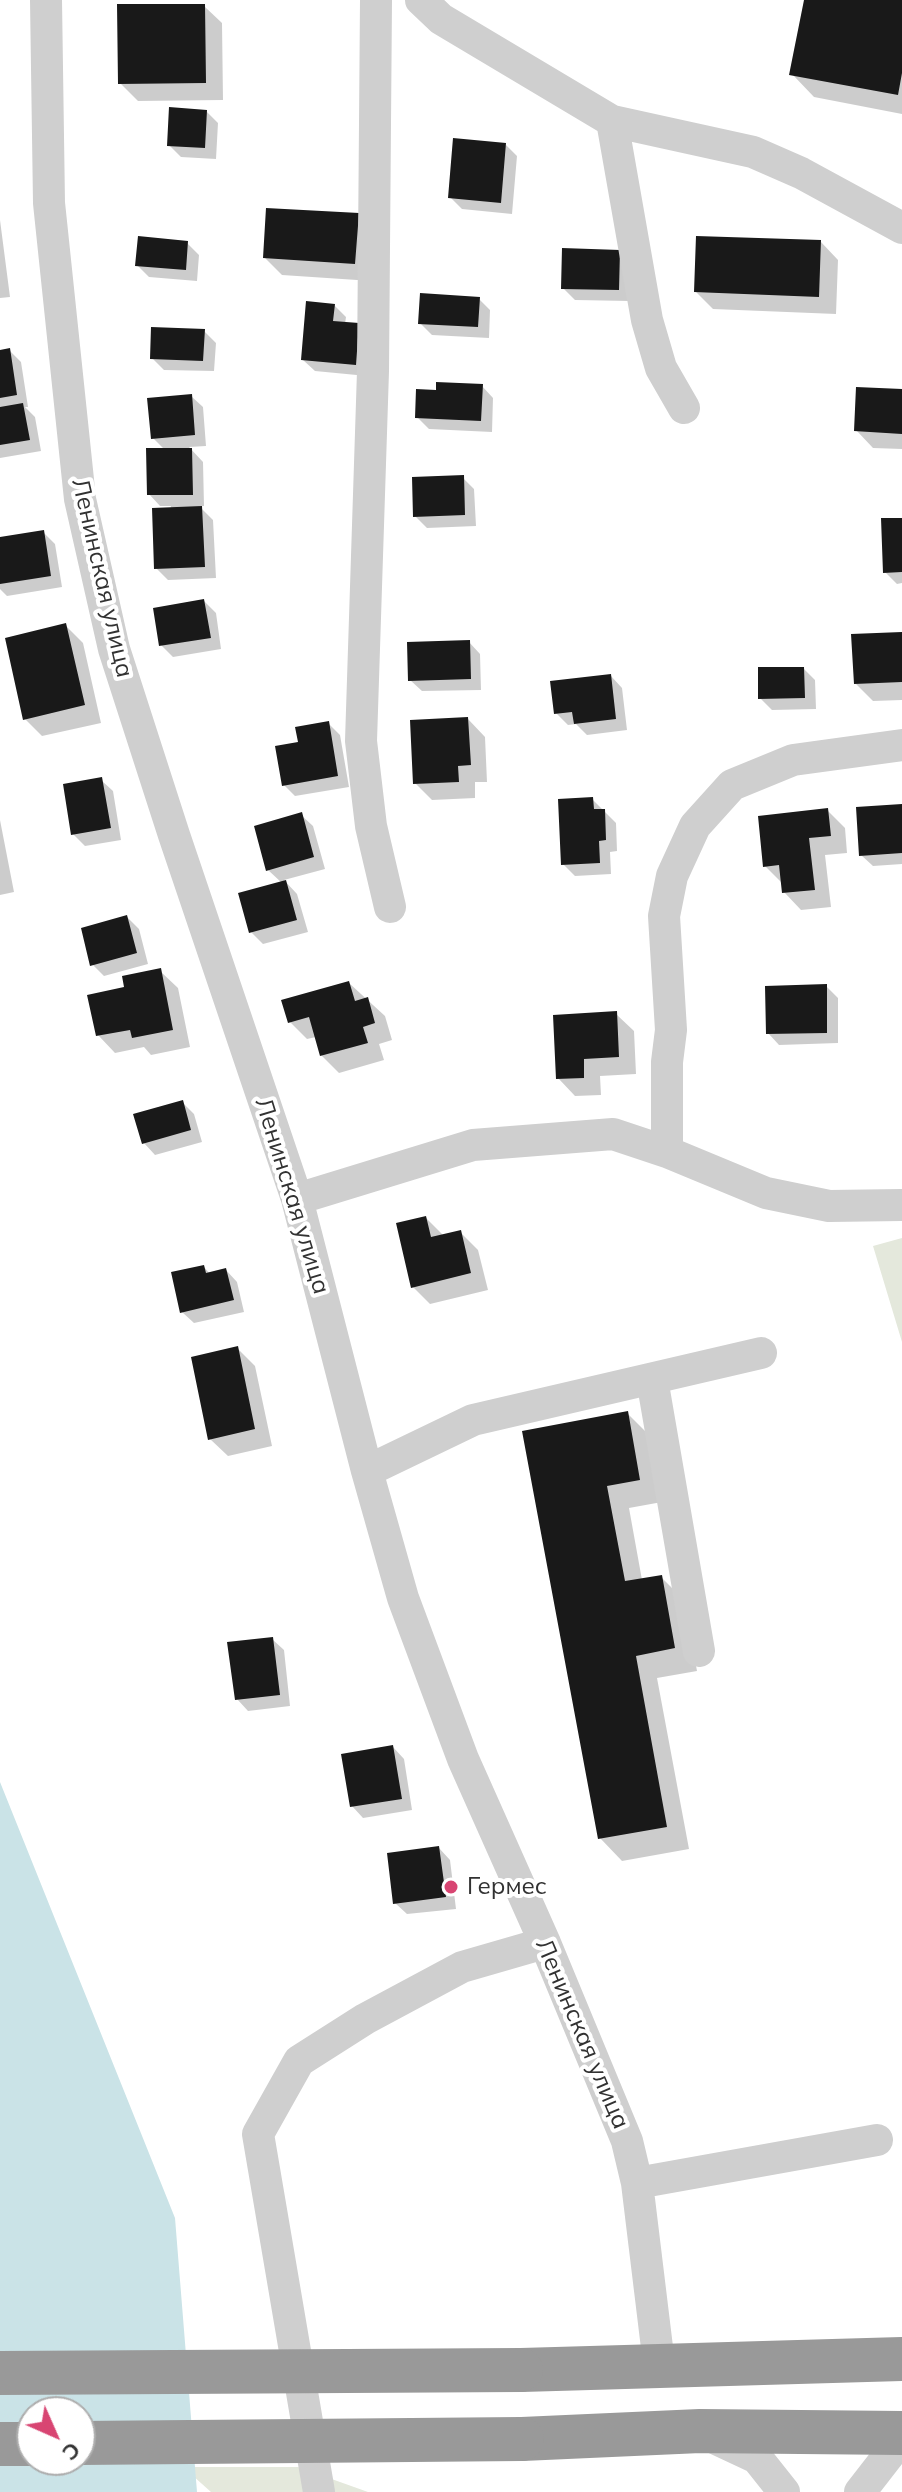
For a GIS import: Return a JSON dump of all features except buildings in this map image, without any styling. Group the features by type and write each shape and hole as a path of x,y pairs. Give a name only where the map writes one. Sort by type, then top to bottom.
{"highway":[{"path":"0,2373 521,2370 902,2359"},
{"path":"96,2443 522,2439 700,2431 902,2435"}],"street":[{"name":"Ленинская улица","path":"46,0 49,203 80,499 114,649 178,850 297,1199 403,1598 463,1759 545,1943 627,2141 637,2183 659,2364"},
{"path":"376,0 373,371 361,741 371,826 390,907"},
{"path":"421,0 441,19 612,121 753,152 801,173 902,228"},
{"path":"612,121 647,320 661,368 684,408"},
{"path":"667,1152 667,1062 671,1030 664,916 672,876 695,826 732,785 793,760 902,745"},
{"path":"297,1199 473,1145 613,1134 667,1152 766,1193 829,1206 902,1205"},
{"path":"367,1471 473,1420 761,1353"},
{"path":"652,1379 699,1651"},
{"path":"319,2492 258,2134 299,2061 365,2019 462,1967 545,1943"},
{"path":"637,2183 877,2140"},
{"path":"700,2431 757,2458 784,2492"},
{"path":"860,2492 902,2435"}],"shaded area":[{"path":"902,1238 902,1342 873,1246"},
{"path":"183,2467 298,2467 368,2492 211,2492"}],"water":[{"path":"0,1782 175,2218 197,2492 0,2492"}],"place":[{"name":"Гермес","path":"451,1887"}]}
